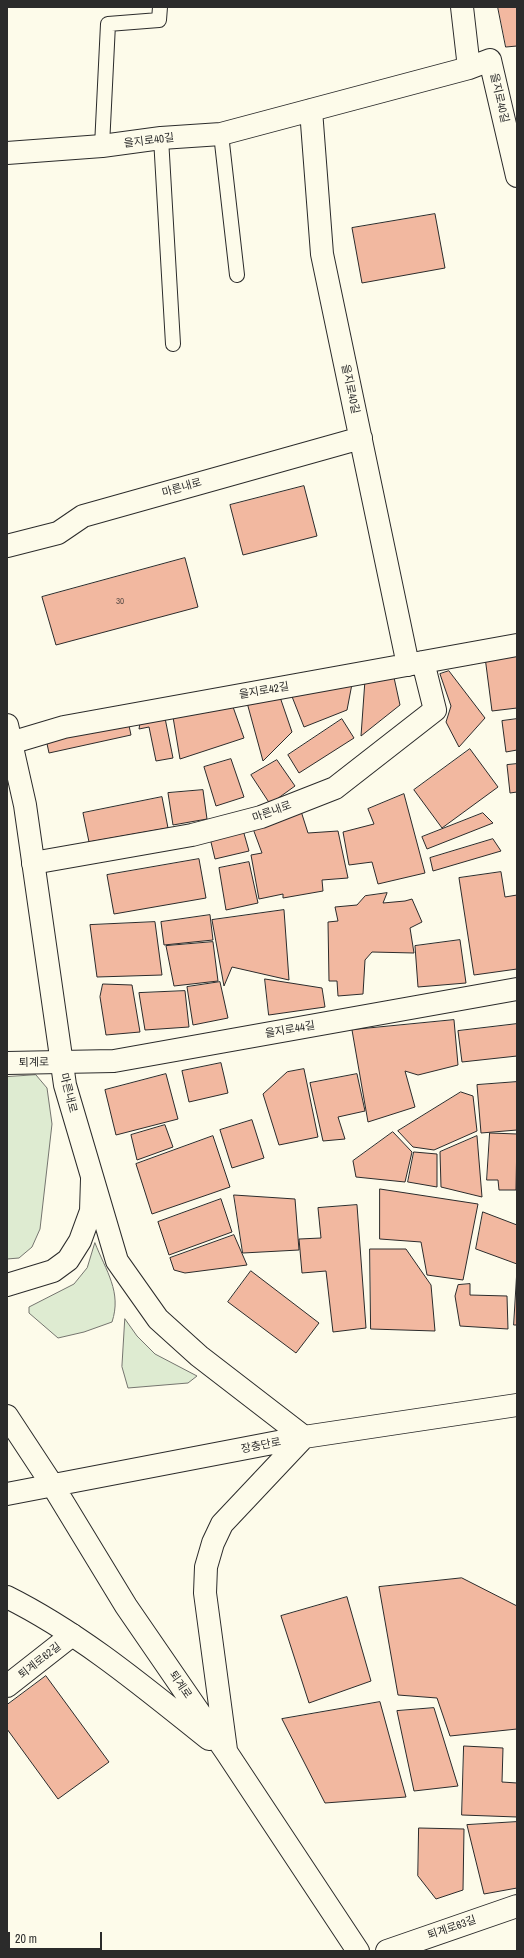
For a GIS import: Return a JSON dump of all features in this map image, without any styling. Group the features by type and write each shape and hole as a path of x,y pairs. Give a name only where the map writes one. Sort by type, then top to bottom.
{"street":[{"path":"462,7 469,68"},
{"name":"을지로40길","path":"7,153 102,146 161,138 221,134 469,68 490,60 517,176"},
{"name":"을지로40길","path":"311,110 322,254 361,438 416,664"},
{"name":"마른내로","path":"7,546 58,533 84,516 361,438"},
{"name":"을지로42길","path":"9,737 517,646"},
{"name":"마른내로","path":"33,864 192,835 262,817 335,788 435,710 416,664"},
{"name":"마른내로","path":"9,737 25,804 65,1085 117,1261 158,1319 199,1356 304,1437"},
{"name":"을지로44길","path":"62,1062 114,1061 517,989"},
{"name":"퇴계로","path":"7,1063 62,1062"},
{"path":"7,1285 53,1271 68,1260 80,1240 92,1211 92,1179"},
{"name":"장충단로","path":"7,1494 304,1437 517,1406"},
{"name":"퇴계로","path":"7,1416 53,1486 126,1606 227,1753 358,1951"},
{"path":"227,1753 206,1593 206,1567 213,1543 222,1524 304,1437"},
{"path":"7,1598 72,1635 115,1664 227,1753"},
{"name":"퇴계로62길","path":"7,1686 72,1635"},
{"name":"퇴계로63길","path":"387,1951 517,1906"}],"lane":[{"path":"102,146 108,24 159,20 160,7"},
{"path":"221,134 237,276"},
{"path":"161,138 172,344"}],"green space":[{"path":"36,1075 47,1088 52,1124 40,1229 32,1247 19,1258 7,1259 7,1077"},
{"path":"95,1243 108,1272 114,1291 115,1311 112,1322 84,1332 58,1338 29,1313 29,1307 74,1284 87,1268"},
{"path":"125,1319 137,1336 155,1354 197,1376 188,1383 128,1388 122,1367"}],"building":[{"path":"498,7 517,7 517,46 506,47"},
{"path":"435,214 445,268 362,283 352,228"},
{"path":"304,486 317,536 243,555 230,505"},
{"path":"185,558 198,607 56,645 42,597"},
{"path":"517,653 517,708 492,711 485,657"},
{"path":"449,671 485,718 459,747 446,722 451,706 440,674"},
{"path":"393,673 400,705 361,736 365,680"},
{"path":"352,684 347,710 304,727 291,694"},
{"path":"280,697 292,732 263,761 246,699"},
{"path":"232,704 244,738 180,759 172,711"},
{"path":"164,713 173,758 156,761 149,727 139,729 141,717"},
{"path":"342,719 354,738 299,773 288,755"},
{"path":"517,719 517,750 506,752 502,721"},
{"path":"128,721 131,735 49,753 46,739"},
{"path":"470,749 498,787 442,828 414,790"},
{"path":"231,759 244,797 216,806 204,767"},
{"path":"277,760 295,786 270,804 251,775"},
{"path":"517,764 517,792 510,793 507,765"},
{"path":"203,790 207,819 173,825 168,793"},
{"path":"404,794 425,873 378,884 372,862 349,865 343,832 374,824 368,809"},
{"path":"162,797 168,828 89,842 83,813"},
{"path":"300,808 308,833 338,831 348,878 322,880 323,891 283,898 283,894 259,899 251,855 262,853 252,826"},
{"path":"483,813 493,823 427,849 422,837"},
{"path":"243,830 249,851 215,859 210,838"},
{"path":"493,839 501,851 433,871 430,858"},
{"path":"199,859 206,898 114,914 107,875"},
{"path":"249,862 258,903 226,910 219,868"},
{"path":"501,872 505,897 517,895 517,969 474,975 459,878"},
{"path":"387,893 383,903 412,899 422,922 410,928 414,953 372,952 365,960 363,994 338,996 337,981 329,981 328,922 338,921 335,907 357,905 365,896"},
{"path":"284,910 289,980 232,967 224,986 212,920"},
{"path":"210,915 213,940 164,945 161,922"},
{"path":"155,922 162,975 97,977 90,925"},
{"path":"460,940 466,983 418,987 415,946"},
{"path":"213,942 218,981 174,986 166,946"},
{"path":"265,979 322,988 325,1007 269,1015"},
{"path":"220,982 228,1018 193,1025 187,987"},
{"path":"103,984 132,985 140,1032 106,1035 100,997"},
{"path":"185,991 189,1027 145,1030 139,993"},
{"path":"454,1020 458,1065 418,1075 405,1071 415,1107 368,1122 352,1030"},
{"path":"517,1024 517,1056 462,1062 458,1031"},
{"path":"221,1063 228,1093 189,1102 182,1071"},
{"path":"304,1069 318,1137 279,1145 263,1094 287,1072"},
{"path":"166,1074 178,1119 116,1135 105,1090"},
{"path":"357,1074 365,1111 338,1117 345,1139 323,1141 310,1083"},
{"path":"517,1082 517,1130 481,1133 477,1085"},
{"path":"461,1092 473,1096 477,1131 434,1150 413,1147 398,1131"},
{"path":"252,1120 264,1158 232,1168 220,1130"},
{"path":"165,1125 173,1147 137,1160 131,1135"},
{"path":"393,1132 412,1152 405,1182 356,1177 353,1161"},
{"path":"490,1133 517,1134 516,1190 499,1190 498,1180 487,1180"},
{"path":"213,1136 230,1187 152,1214 136,1164"},
{"path":"477,1136 482,1197 441,1187 440,1152"},
{"path":"414,1152 437,1154 437,1187 408,1182"},
{"path":"380,1189 478,1204 463,1280 427,1275 421,1242 380,1239"},
{"path":"234,1195 295,1199 299,1250 243,1253"},
{"path":"221,1199 232,1232 169,1255 158,1222"},
{"path":"357,1205 366,1328 333,1332 326,1271 302,1273 299,1239 321,1238 318,1208"},
{"path":"483,1212 517,1225 517,1264 476,1249"},
{"path":"234,1235 247,1265 185,1273 174,1270 170,1258"},
{"path":"370,1249 406,1249 431,1285 435,1331 371,1329"},
{"path":"517,1269 517,1325 514,1325"},
{"path":"251,1271 319,1323 296,1353 228,1302"},
{"path":"470,1284 470,1295 507,1296 508,1329 460,1326 455,1296 458,1285"},
{"path":"462,1578 517,1606 517,1729 450,1736 437,1698 398,1695 379,1587"},
{"path":"347,1597 371,1681 309,1703 281,1616"},
{"path":"46,1676 109,1762 58,1799 7,1729 7,1705"},
{"path":"380,1702 406,1797 325,1803 282,1719"},
{"path":"434,1708 458,1786 414,1791 397,1711"},
{"path":"464,1746 503,1748 502,1782 517,1783 517,1817 462,1815"},
{"path":"517,1822 517,1888 484,1894 467,1825"},
{"path":"419,1828 464,1829 463,1890 436,1899 418,1876"}]}
